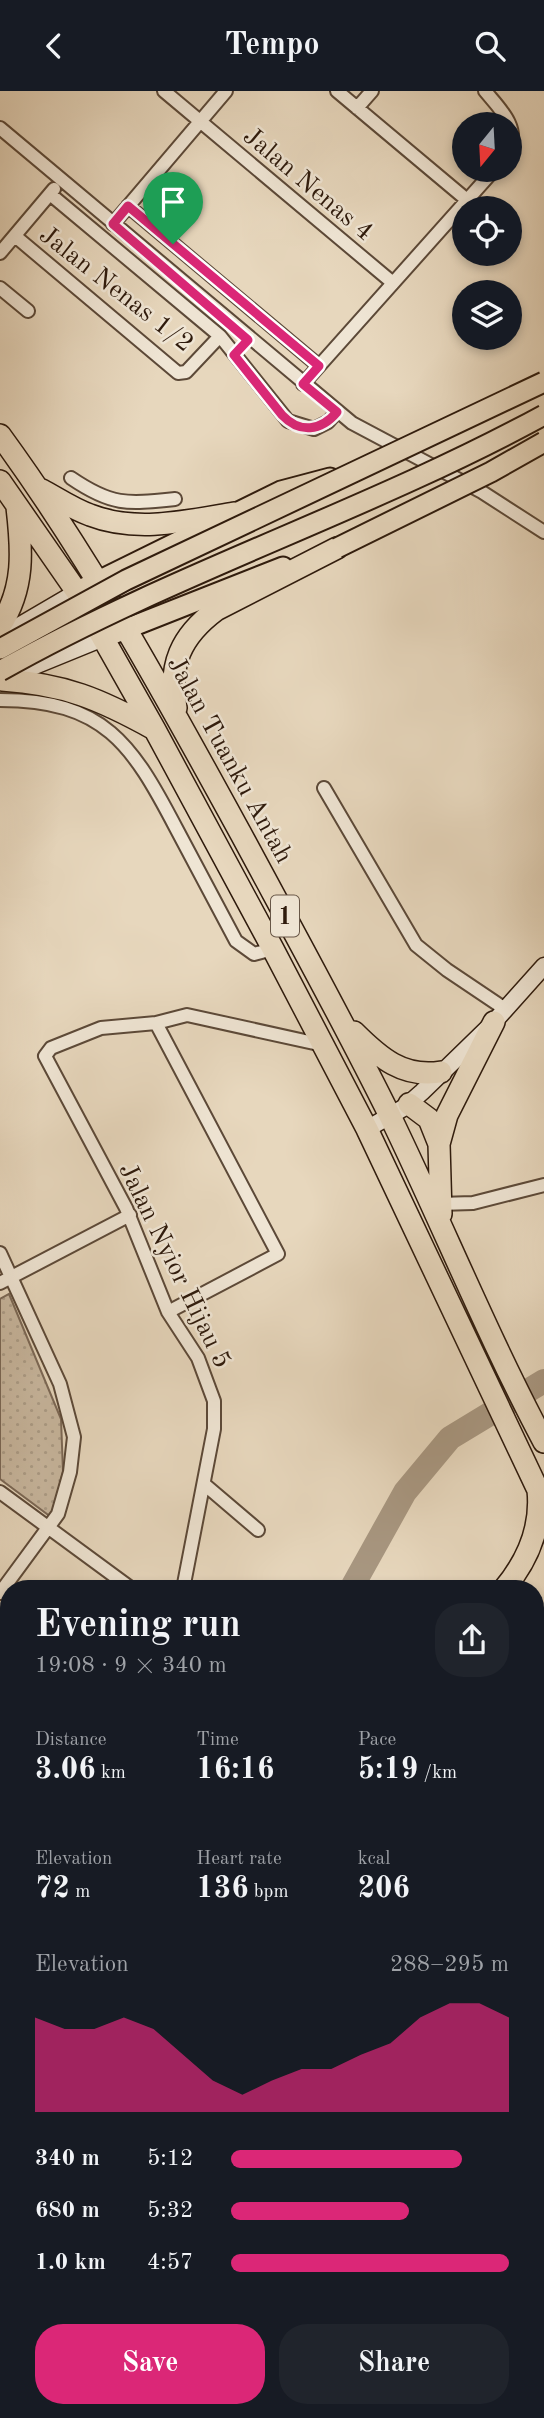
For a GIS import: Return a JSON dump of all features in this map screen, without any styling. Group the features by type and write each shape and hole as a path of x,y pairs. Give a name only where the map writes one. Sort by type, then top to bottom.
{"highway":[{"name":"1","path":"0,435 40,489 99,579"},
{"name":"1","path":"0,481 77,592"},
{"path":"40,489 90,515 116,522 143,525 234,513"},
{"path":"0,626 11,609 21,573 16,503"},
{"path":"178,717 173,692 174,674 185,638 199,623 216,610 337,548"},
{"name":"Jalan Tuanku Antah","path":"99,579 178,717 342,1021 390,1116 503,1364 544,1442"},
{"name":"Jalan Tuanku Antah","path":"77,592 155,730 367,1129 481,1375 538,1490 540,1512 523,1566"},
{"path":"0,683 44,683 79,692 155,730"},
{"path":"443,1233 439,1204 439,1144 447,1115 500,1016"},
{"path":"342,1021 374,1052 406,1072 423,1075 441,1072"},
{"path":"409,1104 429,1119 439,1144"},
{"name":"1","path":"511,1580 523,1566 544,1555"}],"main road":[{"path":"0,649 126,580 218,539 544,382"},
{"path":"0,683 229,558 471,453 544,415"},
{"path":"0,683 198,598 337,548 491,472 544,442"},
{"path":"0,636 99,579 281,491 359,470"},
{"path":"163,548 159,572 163,583 173,592 198,598"},
{"path":"32,618 44,618 66,630 70,637 66,653"},
{"path":"367,1129 409,1104 500,1016 544,966"}],"street":[{"name":"Jalan Nenas 4","path":"164,91 393,283"},
{"path":"113,224 226,91"},
{"path":"337,91 462,196"},
{"path":"357,109 372,91"},
{"path":"485,91 501,112"},
{"path":"0,128 248,340 337,412 352,423 482,492 544,532"},
{"path":"0,253 61,181"},
{"path":"471,196 483,182"},
{"path":"50,194 220,336 288,421 314,429 328,422 337,412"},
{"path":"128,206 319,366"},
{"path":"303,384 452,217"},
{"name":"Jalan Nenas 1/2","path":"15,236 178,373 186,372 220,336"},
{"path":"0,288 28,311"},
{"path":"234,355 248,340"},
{"path":"71,478 117,502 131,504 175,499"},
{"path":"0,683 20,700 81,714 117,737 147,772 236,941 254,954 273,949"},
{"path":"324,788 416,945 500,1016"},
{"path":"168,1312 278,1254 156,1023 187,1015 323,1045"},
{"name":"Jalan Nyior Hijau 5","path":"156,1023 101,1028 51,1048 45,1056 130,1215 168,1312 198,1358 214,1401 214,1429 185,1580"},
{"path":"439,1204 473,1203 544,1185"},
{"path":"6,1280 130,1215"},
{"path":"0,1254 6,1280 60,1384 72,1419 74,1452 58,1514 10,1580"},
{"path":"204,1484 258,1530"},
{"path":"0,1492 120,1580"}],"shaded area":[{"path":"9,1294 61,1419 63,1472 51,1517 0,1479 0,1299"}],"waterway":[{"path":"356,1580 405,1492 450,1438 544,1381"}],"route":[{"path":"128,206 173,244 319,366 303,384 337,412 328,422 314,429 288,421 234,355 248,340 113,224 128,206"}]}
